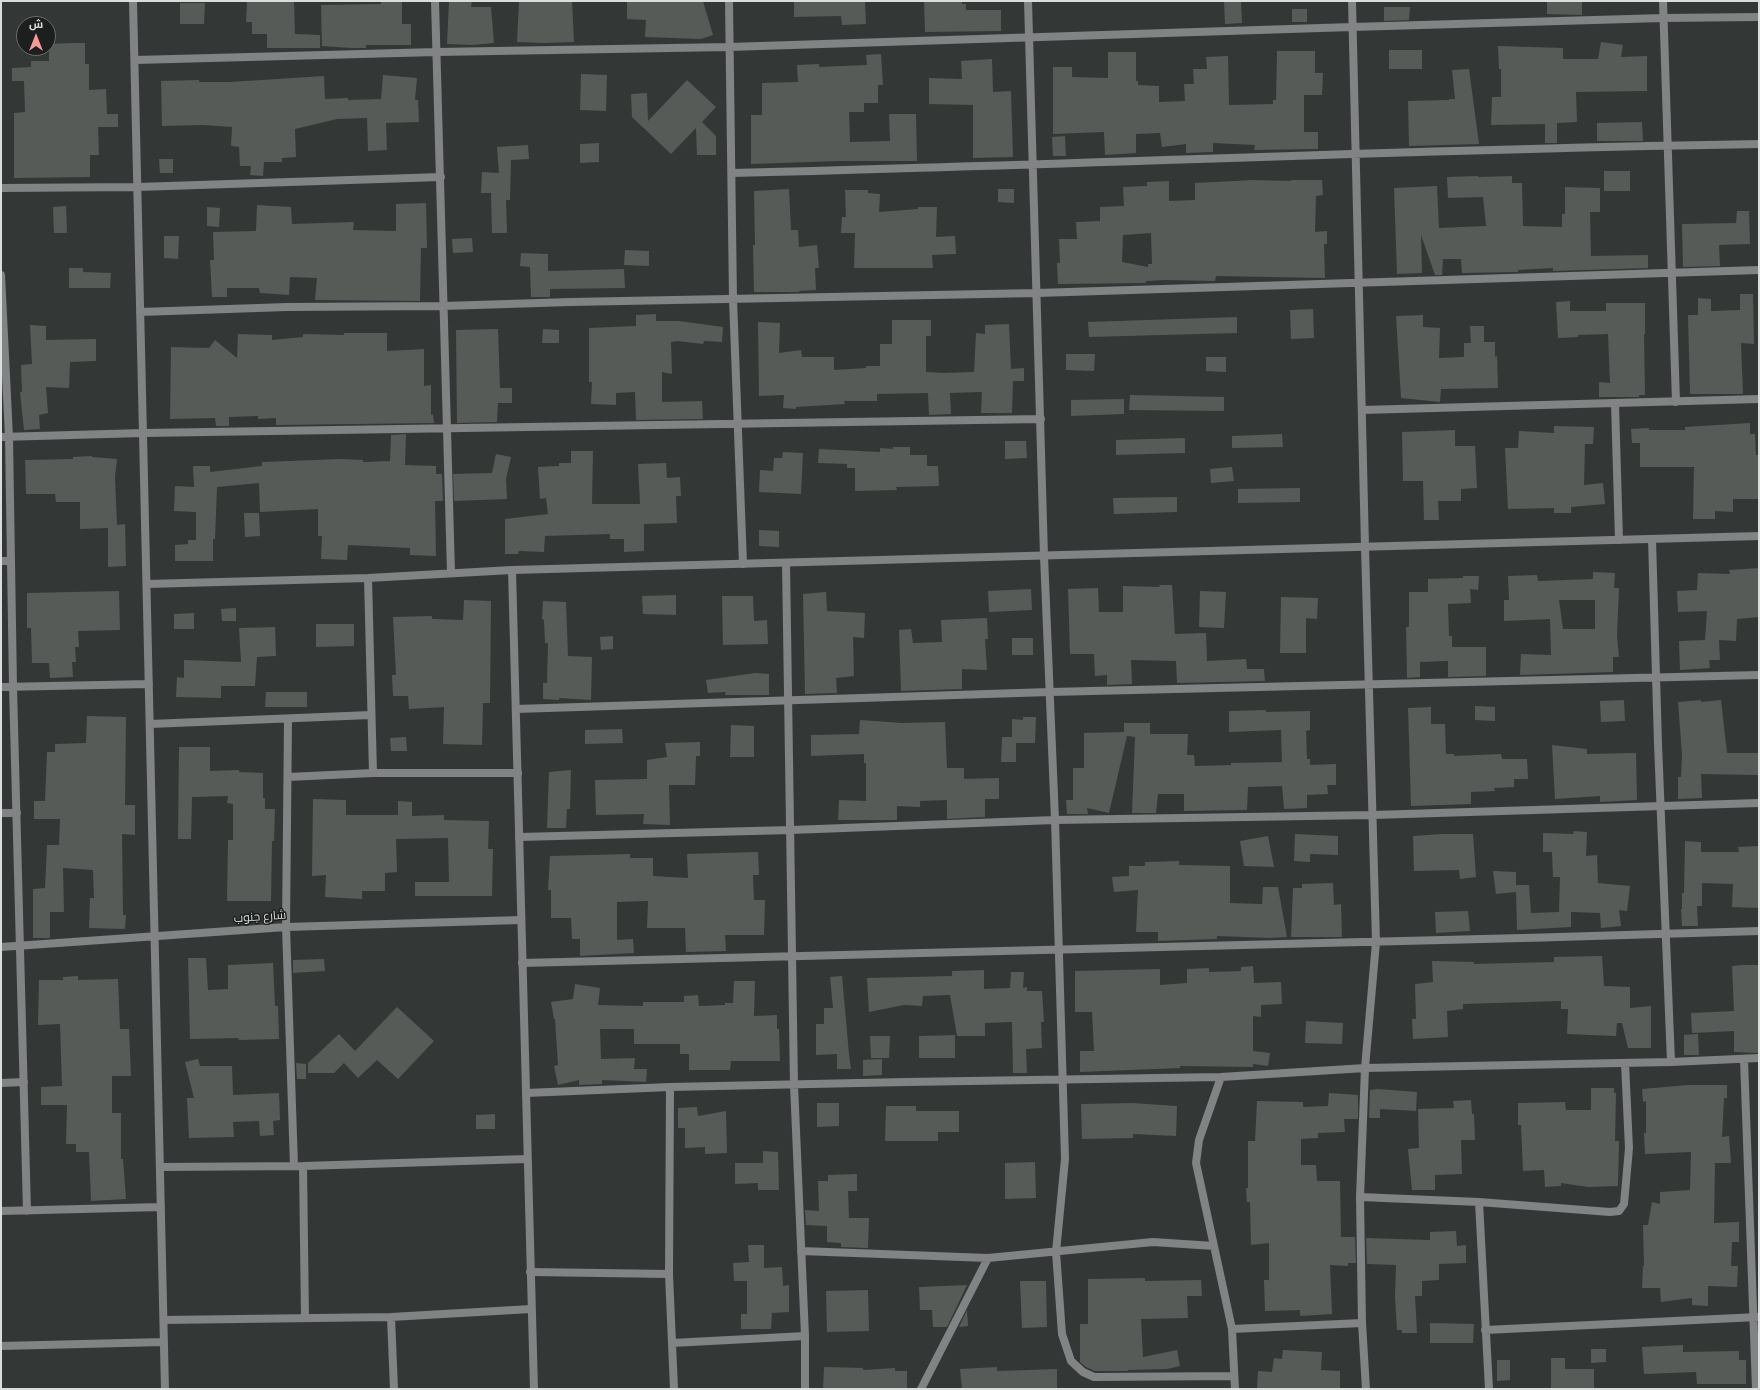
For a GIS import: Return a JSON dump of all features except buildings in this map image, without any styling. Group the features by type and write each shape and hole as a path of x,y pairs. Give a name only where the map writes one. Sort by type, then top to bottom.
{"street":[{"path":"133,1 165,1389"},
{"path":"435,1 451,573"},
{"path":"729,1 733,299 743,564"},
{"path":"1028,1 1034,164 1044,556 1055,820 1065,1159 1056,1252 1062,1334 1071,1361 1082,1372 1094,1377 1234,1376"},
{"path":"1352,1 1376,942 1365,1068 1360,1197 1362,1323 1366,1389"},
{"path":"1663,1 1676,402"},
{"path":"135,60 437,52 729,47 1352,27 1663,18 1759,17"},
{"path":"732,173 1355,153 1759,144"},
{"path":"1,188 138,187 441,177"},
{"path":"140,312 287,307 443,306 1037,293 1759,270"},
{"path":"1,275 5,437 11,561 16,813 27,1211"},
{"path":"1362,410 1759,399"},
{"path":"1615,404 1620,540"},
{"path":"5,437 143,433 1041,419"},
{"path":"146,584 368,578 512,570 1759,536"},
{"path":"1652,539 1661,806 1672,1062"},
{"path":"1,561 11,561"},
{"path":"786,563 794,1085 805,1336 804,1389"},
{"path":"512,570 534,1389"},
{"path":"368,578 373,773"},
{"path":"516,709 1050,692 1759,675"},
{"path":"1,687 149,684"},
{"path":"150,724 288,720 371,715"},
{"path":"288,720 286,927 294,1166"},
{"path":"288,777 373,773 518,773"},
{"path":"519,837 791,830 1055,820 1373,815 1759,803"},
{"path":"1,813 16,813"},
{"name":"شارع جنوب","path":"1,947 20,947 286,927 521,920"},
{"path":"522,963 1759,931"},
{"path":"526,1093 670,1087 1221,1077 1365,1068 1672,1062 1759,1058"},
{"path":"1744,1059 1756,1317 1756,1389"},
{"path":"1360,1197 1479,1202 1610,1212 1619,1211 1624,1204 1629,1148 1624,1063"},
{"path":"1221,1077 1199,1140 1196,1163 1232,1329 1235,1389"},
{"path":"1,1083 24,1082"},
{"path":"670,1087 669,1274 674,1389"},
{"path":"160,1167 303,1166 528,1159"},
{"path":"303,1166 305,1318"},
{"path":"1479,1202 1489,1389"},
{"path":"1,1211 161,1206"},
{"path":"801,1251 988,1258 1152,1242 1214,1246"},
{"path":"921,1389 988,1258"},
{"path":"530,1272 669,1274"},
{"path":"164,1320 391,1317 532,1309"},
{"path":"391,1317 394,1389"},
{"path":"1486,1330 1756,1317"},
{"path":"1232,1329 1362,1323"},
{"path":"672,1343 805,1336"},
{"path":"1,1346 164,1342"}]}
